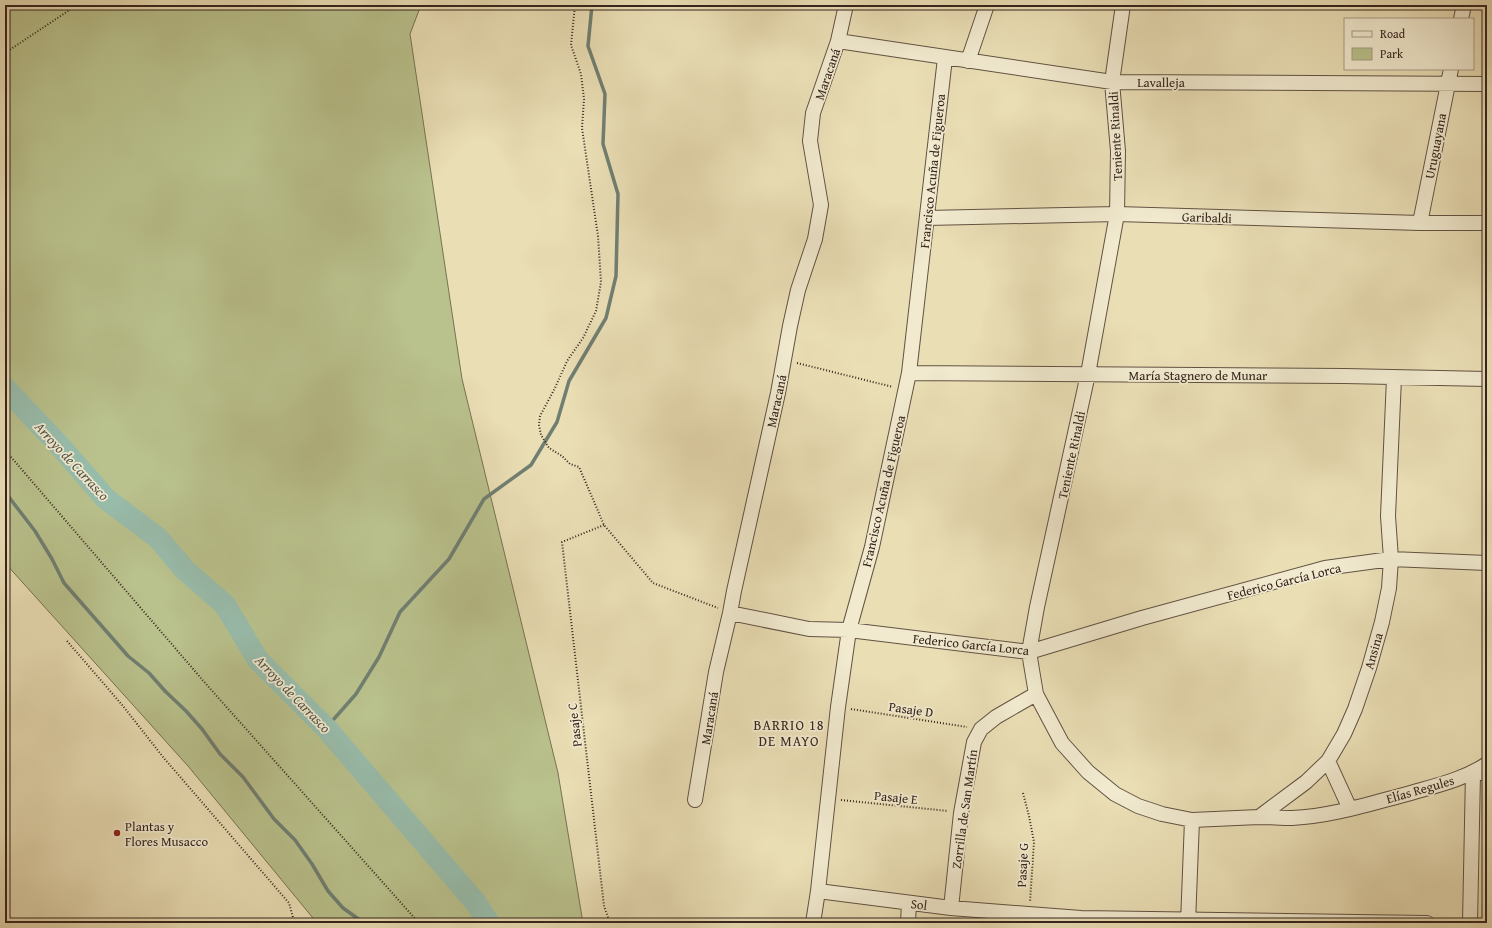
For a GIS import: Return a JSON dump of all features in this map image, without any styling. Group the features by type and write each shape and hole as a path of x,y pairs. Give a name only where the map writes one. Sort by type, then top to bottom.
{"street":[{"name":"Maracaná","path":"695,800 716,672 778,393 790,326 798,290 815,239 821,205 810,141 814,113 838,41 846,5"},
{"path":"968,61 987,5"},
{"name":"Teniente Rinaldi","path":"1123,5 1112,82 1118,151 1118,214 1088,374 1037,607 1029,652 1036,694 1062,743 1088,772 1115,794 1138,806 1162,814 1192,820"},
{"path":"1461,18 1464,5"},
{"name":"Lavalleja","path":"838,41 1112,82 1487,84"},
{"name":"Francisco Acuña de Figueroa","path":"813,923 818,891 838,707 849,630 872,547 909,373 945,58"},
{"name":"Uruguayana","path":"1420,223 1451,70"},
{"name":"Garibaldi","path":"927,218 1118,214 1420,223 1487,223"},
{"name":"María Stagnero de Munar","path":"909,373 1487,379"},
{"name":"Ansina","path":"1258,817 1306,782 1328,761 1344,734 1355,709 1369,668 1382,622 1389,588 1391,559 1388,516 1394,378"},
{"name":"Federico García Lorca","path":"730,612 809,629 849,630 1029,652 1142,618 1325,568 1391,559 1487,563"},
{"name":"Zorrilla de San Martín","path":"952,908 961,813 974,742 982,729 996,717 1036,694"},
{"path":"1328,761 1350,809"},
{"name":"Elías Regules","path":"1258,817 1292,818 1350,809 1480,773 1487,764"},
{"path":"1470,923 1480,773"},
{"path":"1188,922 1192,820 1258,817"},
{"name":"Sol","path":"818,891 952,908 1081,918 1188,922 1427,923"},
{"path":"908,923 909,903"}],"path":[{"path":"5,53 76,5"},
{"path":"575,5 571,45 581,74 584,99 582,128 598,236 601,282 596,311 583,338 567,361 540,416 539,426 541,435 549,448 562,456 570,464 579,467 604,525 653,583 730,612"},
{"path":"784,360 905,390"},
{"path":"5,450 206,684 419,923"},
{"name":"Pasaje C","path":"604,525 562,542 604,906 610,923"},
{"path":"67,641 123,706 168,763 289,903 294,920 297,923"},
{"name":"Pasaje D","path":"838,707 982,729"},
{"name":"Pasaje G","path":"1023,793 1034,842 1029,914"},
{"name":"Pasaje E","path":"828,799 961,813"}],"green space":[{"path":"5,5 421,5 410,34 462,379 558,773 583,923 317,923 188,766 5,563"}],"waterway":[{"path":"326,728 356,694 379,657 400,612 449,559 484,499 531,465 557,422 569,381 606,318 616,276 618,194 603,144 605,94 588,46 592,5"},
{"name":"Arroyo de Carrasco","path":"5,388 60,446 106,499 158,538 185,570 225,605 258,660 326,728 476,903 489,923"},
{"path":"5,492 35,531 52,559 64,583 128,656 149,673 202,729 220,754 243,777 274,819 295,840 312,864 328,891 343,908 364,923"}],"place":[{"name":"Plantas y Flores Musacco","path":"117,833"}],"district":[{"name":"BARRIO 18 DE MAYO","path":"789,734"}]}
